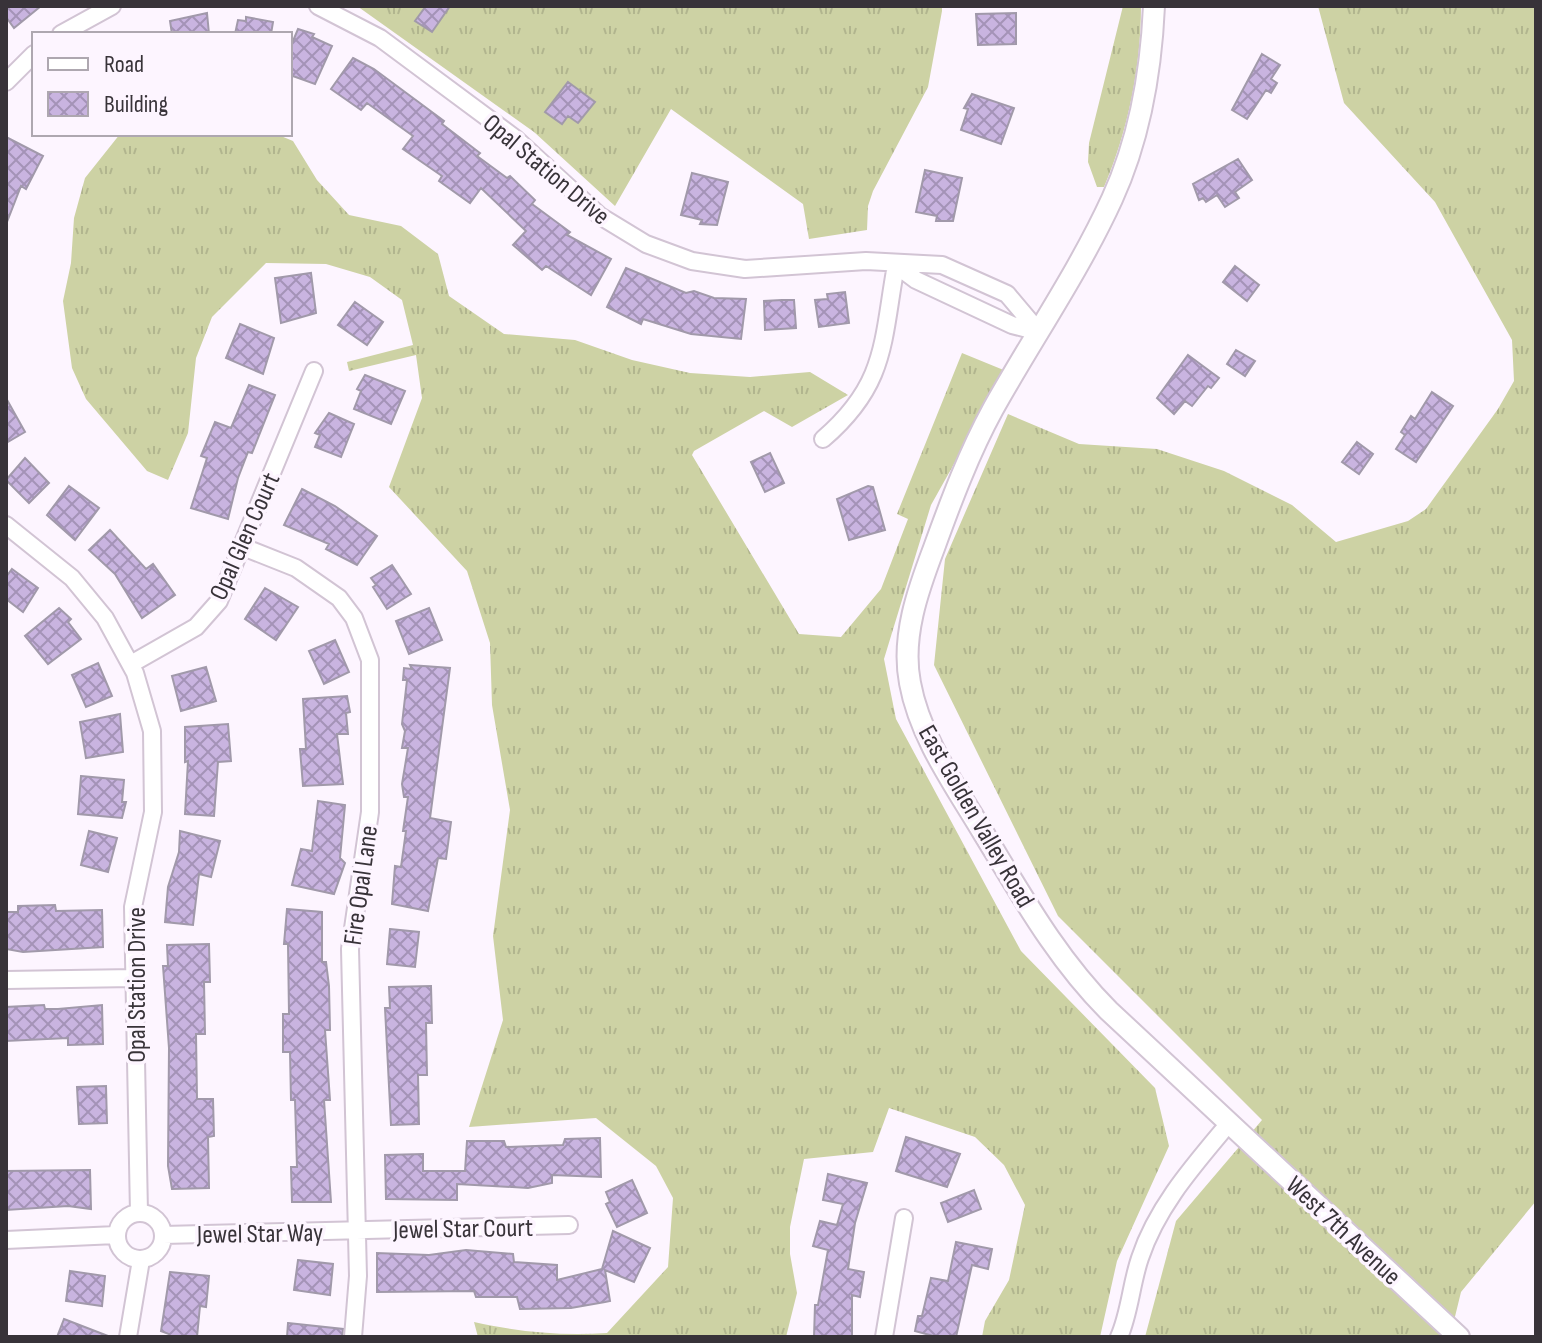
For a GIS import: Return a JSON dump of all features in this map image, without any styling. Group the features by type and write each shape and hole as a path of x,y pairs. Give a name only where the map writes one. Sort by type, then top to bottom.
{"main road":[{"name":"East Golden Valley Road","path":"1154,6 1150,70 1124,168 1097,231 978,438 931,555 911,623 910,683 931,743 1071,972 1230,1122"},
{"name":"West 7th Avenue","path":"1230,1122 1459,1337"}],"street":[{"path":"65,32 112,6"},
{"name":"Opal Station Drive","path":"318,6 380,38 516,139 589,207 646,244 692,261 745,269 866,261 896,265 920,261 942,265 1007,294 1039,332"},
{"path":"6,82 32,56"},
{"path":"823,439 859,403 878,369 896,265"},
{"name":"Opal Station Drive","path":"896,265 916,280 954,295 1012,325 1039,332"},
{"name":"Opal Glen Court","path":"131,664 178,639 207,616 219,601 314,371"},
{"name":"Opal Station Drive","path":"6,525 89,596 131,664 144,700 155,759 153,812 133,907 139,1213"},
{"name":"Fire Opal Lane","path":"243,547 296,568 339,598 354,618 370,660 370,812 350,949 357,1230 353,1337"},
{"path":"6,980 134,978"},
{"path":"1119,1337 1140,1257 1157,1220 1180,1183 1230,1122"},
{"path":"139,1213 152,1216 163,1235 158,1251 141,1260 123,1253 116,1235 125,1218 139,1213"},
{"path":"884,1337 904,1218"},
{"name":"Jewel Star Court","path":"357,1230 569,1225"},
{"name":"Jewel Star Way","path":"163,1235 357,1230"},
{"path":"6,1240 116,1235"},
{"path":"128,1337 141,1260"}],"green space":[{"path":"357,6 942,6 942,11 928,87 873,191 868,206 867,230 809,239 803,204 671,109 615,206 534,132"},
{"path":"1123,6 1141,6 1136,75 1112,166 1104,187 1097,187 1088,162 1089,143"},
{"path":"1318,6 1536,6 1536,1201 1461,1292 1450,1337 1145,1337 1176,1221 1262,1120 1058,916 934,665 945,559 1008,414 1079,444 1157,449 1224,471 1292,505 1336,542 1408,521 1426,509 1498,409 1514,381 1512,340 1435,202 1344,103"},
{"path":"118,136 281,136 293,141 317,180 349,215 401,226 438,254 449,296 504,334 575,340 632,360 690,373 750,377 810,372 848,395 792,427 764,411 692,455 799,634 841,637 881,589 908,519 897,514 962,353 1006,371 931,505 884,659 896,719 1021,951 1155,1088 1169,1146 1117,1261 1100,1337 982,1337 985,1321 1009,1280 1025,1205 1004,1165 975,1137 889,1108 873,1152 804,1159 790,1227 790,1254 797,1293 786,1337 478,1337 474,1322 540,1332 607,1333 668,1267 673,1198 656,1166 596,1118 469,1127 503,1020 493,936 510,810 492,705 490,643 467,571 389,487 422,398 416,355 349,371 347,362 413,345 402,300 370,277 326,264 266,263 212,317 196,358 188,433 168,480 147,471 86,399 72,368 63,301 71,263 74,218 85,178"}],"building":[{"path":"6,6 41,6 14,28 6,17"},
{"path":"426,6 450,6 432,32 415,21"},
{"path":"207,13 209,32 172,32 170,21"},
{"path":"1016,13 1016,44 978,45 976,14"},
{"path":"246,17 273,22 271,32 235,32 238,20 246,21"},
{"path":"298,29 314,34 312,37 332,46 315,84 292,76 292,43"},
{"path":"1262,54 1280,65 1271,79 1277,83 1271,93 1266,90 1247,119 1232,110"},
{"path":"353,58 374,69 444,121 442,124 480,153 477,156 507,178 510,176 535,200 532,204 570,232 567,235 611,259 591,295 546,266 542,270 513,245 526,231 481,188 470,203 439,181 442,176 403,149 413,136 367,103 361,110 331,89"},
{"path":"568,82 595,102 578,123 568,116 562,124 545,112"},
{"path":"972,94 1014,108 1001,144 961,130 968,109 964,108"},
{"path":"6,137 43,156 26,189 21,186 7,222"},
{"path":"1238,159 1252,180 1235,192 1239,198 1225,207 1217,195 1206,202 1203,198 1199,200 1193,184"},
{"path":"925,170 962,178 953,221 936,221 937,216 916,212"},
{"path":"692,173 728,182 717,225 700,224 702,220 681,215"},
{"path":"1235,266 1259,285 1247,301 1223,282"},
{"path":"626,268 686,293 694,291 714,298 746,299 741,339 691,334 643,319 641,324 607,307"},
{"path":"311,273 316,313 281,323 275,278"},
{"path":"845,292 849,323 819,327 815,300 828,299 827,294"},
{"path":"794,300 796,328 765,330 764,301"},
{"path":"355,302 383,322 367,345 338,325"},
{"path":"240,324 274,338 263,374 226,358"},
{"path":"1236,350 1255,361 1245,376 1227,364"},
{"path":"1188,355 1219,378 1192,406 1185,401 1174,414 1157,398"},
{"path":"365,375 405,391 391,424 354,409 361,391 357,389"},
{"path":"249,385 275,395 252,453 248,452 238,478 228,519 191,508 207,458 201,456 215,422 231,428"},
{"path":"1432,392 1453,406 1416,462 1396,449 1405,435 1401,432 1411,416 1415,419"},
{"path":"6,398 25,432 6,443"},
{"path":"329,413 354,424 341,457 315,447 320,435 315,433"},
{"path":"1357,442 1373,454 1359,474 1342,462"},
{"path":"770,453 784,483 765,492 751,462"},
{"path":"25,458 49,483 29,503 6,480"},
{"path":"69,486 99,508 75,540 47,515"},
{"path":"868,486 873,487 885,530 849,540 837,499"},
{"path":"302,489 335,506 377,536 357,565 326,549 329,544 284,525"},
{"path":"110,530 146,569 153,564 175,595 142,618 115,574 89,550"},
{"path":"392,565 411,594 387,609 371,578"},
{"path":"12,569 38,588 23,612 6,599 6,577"},
{"path":"265,588 298,607 276,640 245,619"},
{"path":"59,608 71,619 68,622 81,639 48,664 25,636"},
{"path":"429,608 442,640 409,654 396,621"},
{"path":"335,640 349,672 324,684 309,651"},
{"path":"98,663 112,696 86,707 72,675"},
{"path":"410,665 450,668 430,818 451,822 446,859 438,858 428,911 392,904 395,866 401,867 406,831 403,831 408,797 404,797 402,784 408,748 402,748 405,731 402,724 407,680 403,680 404,668 412,669"},
{"path":"206,667 216,701 181,711 172,676"},
{"path":"347,696 350,712 346,713 348,734 337,734 343,784 303,786 300,749 306,749 303,699"},
{"path":"120,714 123,752 86,758 80,722"},
{"path":"228,724 231,761 218,762 214,816 185,814 188,761 185,762 185,727"},
{"path":"81,776 124,780 122,802 126,802 122,818 78,814"},
{"path":"318,801 345,805 340,858 345,863 334,894 292,885 301,849 312,851"},
{"path":"89,831 117,838 108,872 81,865"},
{"path":"180,831 220,841 211,877 199,874 193,925 165,922 168,887 179,852"},
{"path":"55,905 56,911 102,910 103,947 23,952 6,949 6,912 18,912 18,906"},
{"path":"287,909 322,912 322,962 326,962 329,986 330,1030 325,1030 330,1100 324,1100 331,1202 292,1202 291,1167 297,1167 295,1100 291,1100 290,1052 283,1052 283,1014 289,1014 288,944 284,944"},
{"path":"390,929 419,932 415,967 387,964"},
{"path":"209,944 210,982 204,982 205,1034 196,1034 197,1099 213,1099 214,1136 208,1137 209,1188 172,1189 168,1166 169,1048 163,966 168,966 167,945"},
{"path":"431,986 432,1023 426,1023 427,1075 418,1075 419,1124 391,1125 385,1008 390,1008 389,987"},
{"path":"44,1005 45,1009 58,1009 102,1005 103,1044 68,1045 68,1038 6,1041 6,1007"},
{"path":"106,1086 107,1123 79,1124 77,1087"},
{"path":"906,1137 960,1154 947,1187 896,1171"},
{"path":"600,1138 601,1177 552,1175 552,1183 528,1188 457,1184 457,1200 386,1199 385,1155 423,1154 423,1171 465,1171 467,1141 504,1141 506,1147 563,1145 565,1139"},
{"path":"90,1170 91,1209 68,1206 6,1210 6,1171"},
{"path":"828,1174 867,1183 855,1223 848,1269 864,1272 860,1297 852,1295 852,1337 814,1337 815,1305 818,1305 828,1250 813,1246 820,1221 837,1225 843,1204 823,1200"},
{"path":"632,1180 647,1213 617,1227 606,1204 610,1202 606,1192"},
{"path":"974,1190 981,1209 948,1222 941,1203"},
{"path":"613,1231 650,1248 634,1282 605,1270 610,1301 571,1308 520,1309 517,1297 476,1297 474,1291 377,1292 377,1253 429,1255 466,1250 513,1254 514,1262 557,1265 557,1280 602,1269"},
{"path":"956,1242 992,1249 988,1269 972,1265 956,1337 937,1337 915,1331 931,1278 948,1281"},
{"path":"298,1260 333,1264 330,1295 294,1290"},
{"path":"70,1271 105,1276 102,1306 66,1301"},
{"path":"170,1272 209,1276 206,1307 200,1306 197,1337 168,1337 169,1334 161,1331"},
{"path":"64,1319 108,1336 108,1337 57,1337"},
{"path":"288,1323 343,1329 342,1337 287,1337"}]}
